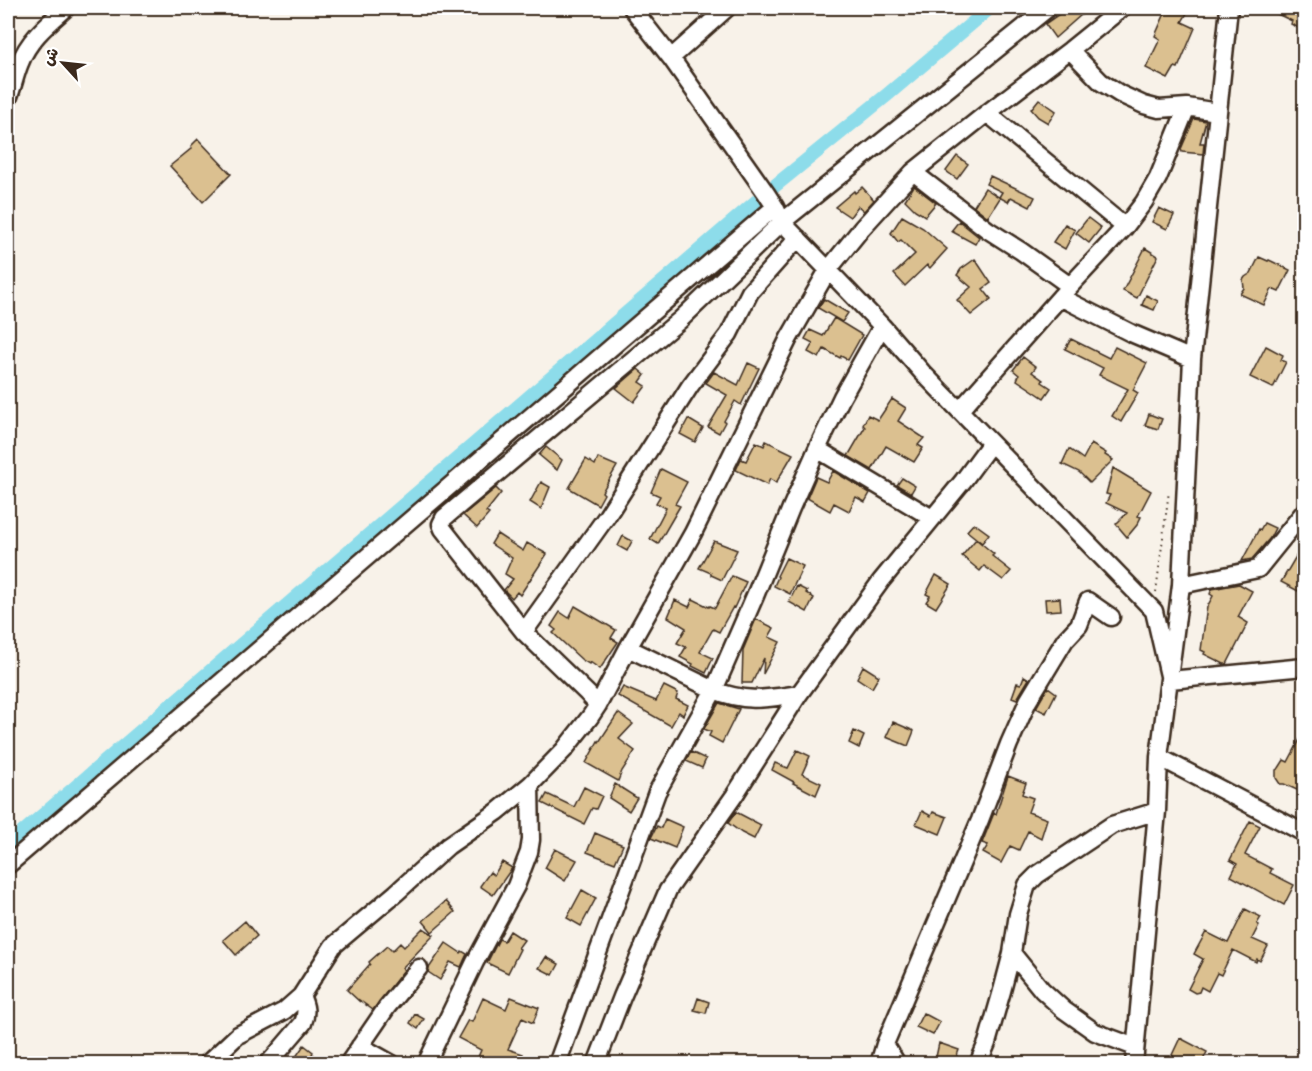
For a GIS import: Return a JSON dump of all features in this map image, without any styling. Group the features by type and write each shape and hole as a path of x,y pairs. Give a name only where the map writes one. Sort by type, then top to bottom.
{"street":[{"path":"8,99 20,61 31,42 49,22 66,8"},
{"path":"632,8 671,58 779,215 798,238 991,443 1154,610 1170,680"},
{"path":"671,58 727,8"},
{"path":"8,865 779,215 1047,8"},
{"path":"207,1064 238,1035 284,1011 301,996 333,946 448,846 497,812 530,785 564,750 598,705 693,533 789,338 828,270 862,228 913,172 1122,8"},
{"path":"1012,953 1042,990 1064,1010 1134,1055 1157,811 1159,757 1181,585 1192,359 1229,8"},
{"path":"1070,50 1101,82 1144,105 1159,109 1187,106 1217,112"},
{"path":"960,410 1125,227 1144,202 1158,178 1187,106"},
{"path":"987,113 1125,227"},
{"path":"913,172 988,230 1021,251 1065,292 1131,333 1192,359"},
{"path":"598,705 524,632 441,524 444,518 680,320 779,215"},
{"path":"524,632 607,516 690,386 729,334 750,292 798,238"},
{"path":"557,1064 657,792 714,690 817,449 842,397 882,327"},
{"path":"596,1064 668,890 734,796 799,694 881,581 991,443"},
{"path":"817,449 932,518"},
{"path":"1181,585 1258,569 1303,515"},
{"path":"879,1064 885,1044 1028,701 1065,639 1079,625 1088,601 1111,616"},
{"path":"628,648 714,690 742,699 764,699 799,694"},
{"path":"1170,680 1305,667"},
{"path":"1159,757 1305,833"},
{"path":"426,1064 475,962 516,886 529,852 531,840 530,785"},
{"path":"978,1064 987,1043 1012,953 1018,914 1027,885 1037,875 1112,825 1157,811"},
{"path":"348,1064 387,1007 419,968"},
{"path":"268,1064 303,1023 306,1015 305,1004 301,996"},
{"path":"885,1044 897,1064"},
{"path":"360,1046 392,1064"}],"building":[{"path":"1068,8 1089,8 1055,38 1045,24"},
{"path":"1175,8 1190,8 1182,22 1195,28 1178,68 1175,67 1168,79 1146,68 1160,39 1155,36 1166,11 1172,13"},
{"path":"1265,8 1305,8 1305,31 1291,24 1292,21"},
{"path":"1039,99 1056,111 1048,123 1031,109"},
{"path":"1194,119 1206,121 1200,143 1204,143 1203,154 1182,152 1181,149"},
{"path":"198,139 231,174 203,202 170,166 192,148 191,146"},
{"path":"957,156 968,164 957,179 946,171"},
{"path":"990,176 1035,197 1030,207 1011,197 1008,202 999,197 1002,192 986,184"},
{"path":"914,186 936,203 925,216 905,200"},
{"path":"862,187 874,200 864,211 858,206 850,217 835,207 854,191 855,193"},
{"path":"985,188 1000,198 988,217 974,206"},
{"path":"1159,208 1174,215 1167,229 1152,222"},
{"path":"902,216 923,228 947,249 930,268 927,265 905,286 894,274 915,254 901,240 898,242 891,233"},
{"path":"1088,218 1101,228 1089,243 1076,233"},
{"path":"959,221 979,237 975,244 951,231"},
{"path":"1065,224 1075,230 1065,249 1053,242"},
{"path":"1145,248 1158,256 1137,298 1123,291"},
{"path":"1259,257 1290,270 1279,292 1272,289 1264,305 1240,294 1244,288 1243,280 1251,273"},
{"path":"975,259 991,283 983,289 991,299 971,315 957,300 971,287 957,275 961,269"},
{"path":"1146,295 1158,301 1154,310 1142,305"},
{"path":"824,299 848,313 842,322 818,308"},
{"path":"834,318 862,335 848,360 824,349 819,358 808,352 813,343 805,339 810,330 823,336"},
{"path":"1071,339 1109,358 1115,347 1147,363 1133,390 1138,393 1121,422 1112,416 1128,389 1099,375 1103,368 1065,349"},
{"path":"1266,346 1283,355 1281,360 1286,362 1273,388 1250,377"},
{"path":"1023,357 1036,367 1032,372 1051,388 1044,398 1017,380 1019,375 1013,370"},
{"path":"748,363 759,368 741,405 735,401 719,433 708,427 727,395 706,383 714,372 738,385"},
{"path":"638,369 645,375 640,382 646,386 634,402 616,388"},
{"path":"892,399 906,408 898,421 924,438 918,445 923,448 914,462 886,446 872,470 848,456 865,427 863,425 868,415 878,420"},
{"path":"1149,414 1162,419 1158,429 1145,425"},
{"path":"688,419 703,428 695,442 680,434"},
{"path":"766,441 793,454 776,483 770,479 767,485 736,470 741,459 746,461 756,442 764,446"},
{"path":"1091,444 1113,460 1090,483 1079,472 1062,464 1069,449 1083,459"},
{"path":"546,447 562,460 557,470 539,455"},
{"path":"598,458 617,466 602,492 604,494 598,505 569,488 586,459 595,465"},
{"path":"1113,468 1151,491 1138,516 1141,517 1137,525 1127,537 1116,524 1127,513 1106,503 1110,495 1106,494"},
{"path":"661,469 687,482 675,504 680,506 658,544 650,539 666,508 656,503 660,496 651,492"},
{"path":"833,471 870,493 865,502 856,497 849,511 834,503 830,511 807,498 816,477 827,482"},
{"path":"902,478 915,486 911,493 897,485"},
{"path":"541,482 550,487 541,509 530,502"},
{"path":"496,488 501,493 486,512 489,514 477,528 463,515"},
{"path":"974,523 989,534 982,543 967,531"},
{"path":"1264,523 1275,528 1270,538 1252,559 1242,561 1259,529"},
{"path":"497,534 523,551 527,543 547,554 520,595 517,592 512,598 504,590 513,579 505,574 512,558 491,544"},
{"path":"623,536 632,541 627,551 618,546"},
{"path":"976,539 1011,571 1003,580 984,566 980,571 962,556"},
{"path":"714,541 737,550 722,580 699,568"},
{"path":"1305,541 1305,584 1300,592 1281,582"},
{"path":"786,558 803,566 790,594 774,586"},
{"path":"936,575 951,584 936,608 926,602 930,596 926,594"},
{"path":"732,576 746,582 719,632 713,629 700,652 713,658 706,673 680,657 686,647 677,643 686,628 668,617 675,600 689,607 693,599 715,608"},
{"path":"1239,584 1252,591 1238,617 1248,623 1227,664 1224,664 1204,654 1205,652 1201,650 1207,607 1213,596 1210,594 1212,589"},
{"path":"797,586 814,598 807,612 789,602"},
{"path":"1060,598 1061,610 1046,611 1045,599"},
{"path":"575,606 616,630 611,638 618,642 600,669 582,660 553,633 556,630 551,626 560,612 569,618"},
{"path":"756,619 774,628 769,637 780,642 763,674 764,658 752,683 742,683 743,650"},
{"path":"863,666 879,676 872,688 857,678"},
{"path":"1024,676 1029,679 1017,699 1012,697 1017,683 1021,684"},
{"path":"664,686 678,693 676,699 688,705 683,715 679,712 671,726 618,696 623,687 656,701"},
{"path":"1048,687 1056,693 1046,713 1036,708"},
{"path":"719,703 739,709 722,743 709,736 711,732 704,729"},
{"path":"618,713 633,724 619,739 635,751 618,781 586,763"},
{"path":"893,722 914,731 908,746 886,737"},
{"path":"1305,730 1305,775 1297,790 1280,784 1276,778 1276,770 1284,760 1288,762"},
{"path":"854,731 864,736 859,748 849,743"},
{"path":"797,750 810,756 802,774 821,783 816,795 772,770 775,763 788,768"},
{"path":"691,752 706,759 702,768 686,761"},
{"path":"1008,776 1026,783 1022,794 1033,798 1028,812 1047,819 1041,838 1028,831 1019,850 1010,846 1001,863 983,853 988,845 982,843 994,813 996,814"},
{"path":"615,784 637,798 629,811 609,798"},
{"path":"584,787 602,796 596,809 592,808 584,824 542,803 547,794 574,807"},
{"path":"922,811 931,816 933,812 947,817 940,834 916,824"},
{"path":"736,812 761,825 754,839 728,823"},
{"path":"665,819 683,827 675,848 651,838 657,826 661,828"},
{"path":"1250,821 1260,826 1245,855 1272,869 1270,873 1294,885 1284,905 1231,876 1237,864 1230,860"},
{"path":"595,833 623,845 615,863 587,852"},
{"path":"555,849 577,860 565,881 545,868"},
{"path":"502,862 512,868 493,895 480,886 490,872 494,875"},
{"path":"582,890 596,898 581,926 567,918"},
{"path":"446,901 455,912 432,932 423,921"},
{"path":"1245,909 1261,917 1252,939 1268,946 1260,961 1257,959 1256,962 1233,950 1221,975 1217,973 1208,991 1201,987 1199,992 1195,993 1188,989 1203,959 1194,954 1206,932 1228,943"},
{"path":"245,921 257,936 236,955 223,940"},
{"path":"423,928 434,935 402,968 404,970 373,1010 347,990 370,964 369,962 387,946 392,951 400,943 404,947"},
{"path":"510,931 524,940 518,948 520,949 508,973 487,963 499,939 504,941"},
{"path":"446,943 461,953 462,951 467,954 461,967 450,962 440,980 428,972"},
{"path":"546,957 559,964 553,975 539,968"},
{"path":"511,997 539,1008 533,1023 522,1018 508,1049 523,1054 519,1064 475,1064 481,1050 458,1038 468,1020 472,1022 483,998 506,1009"},
{"path":"698,998 709,1002 706,1013 694,1010"},
{"path":"923,1013 940,1022 933,1035 916,1027"},
{"path":"415,1014 424,1019 418,1029 410,1023"},
{"path":"1180,1038 1207,1052 1201,1064 1177,1064 1179,1060 1172,1055"},
{"path":"939,1043 959,1050 954,1063 936,1057"},
{"path":"304,1045 313,1052 312,1054 329,1064 291,1064"}],"waterway":[{"path":"8,845 766,193 990,8"}]}
